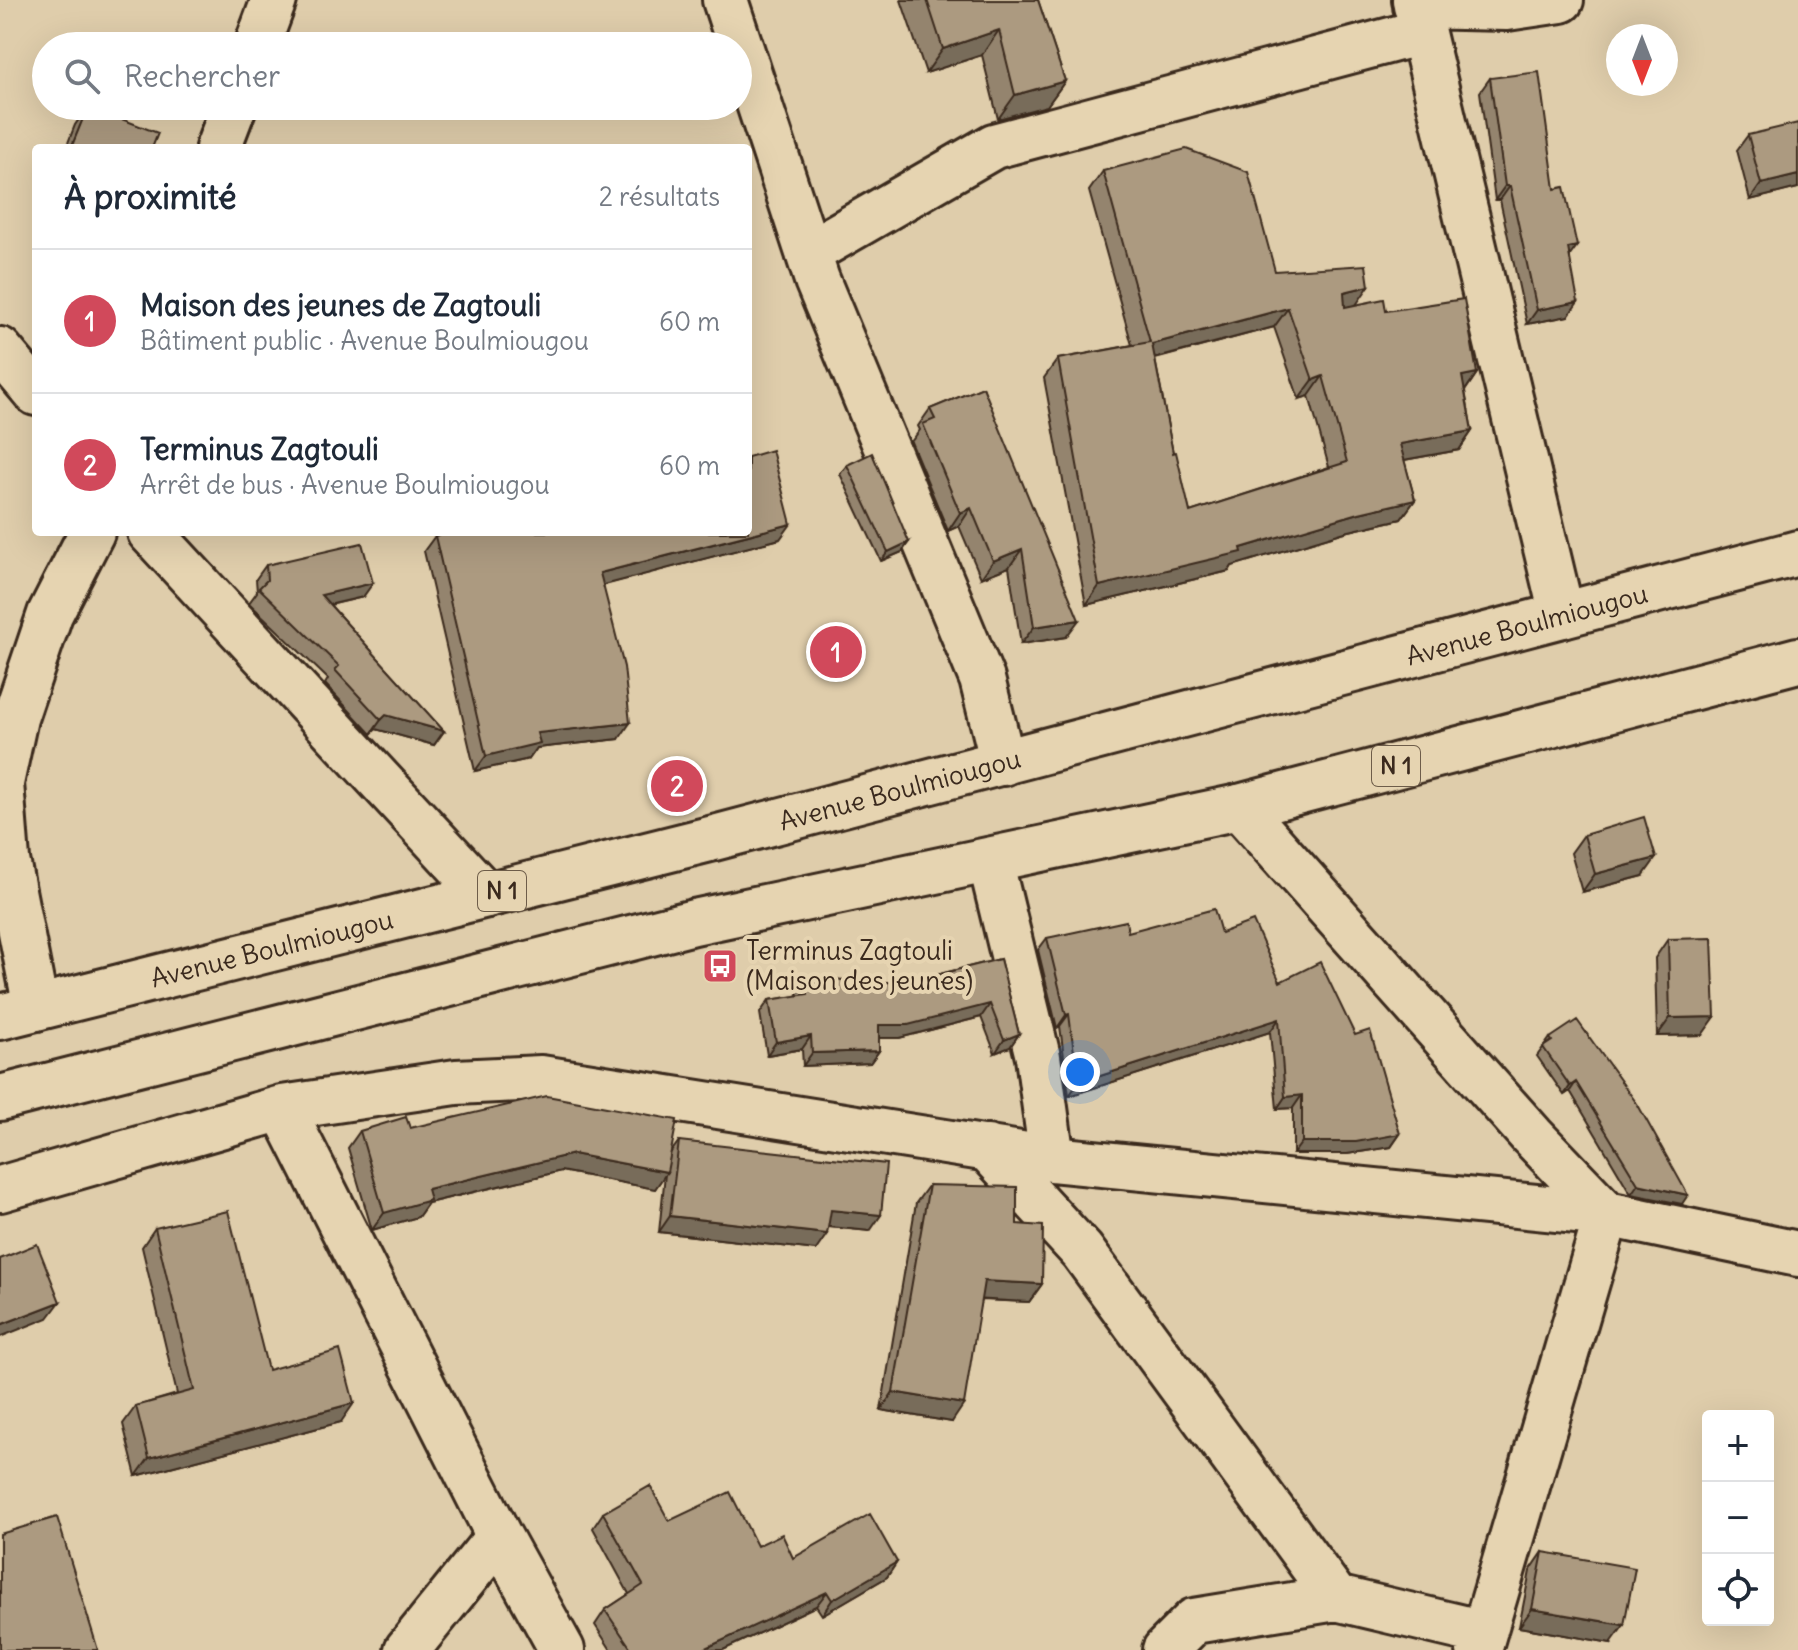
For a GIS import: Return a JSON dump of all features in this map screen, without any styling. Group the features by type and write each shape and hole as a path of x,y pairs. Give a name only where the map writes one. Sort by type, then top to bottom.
{"main road":[{"path":"262,32 274,0"},
{"path":"725,0 735,32"},
{"path":"808,253 994,146 1417,13 1507,8 1561,0"},
{"path":"1417,13 1562,615"},
{"path":"752,82 808,253 883,445 982,679 1003,763"},
{"path":"220,144 229,120"},
{"path":"0,350 32,388"},
{"path":"18,1012 1,783 15,718 50,614 90,536"},
{"path":"154,536 486,895"},
{"name":"Avenue Boulmiougou","path":"18,1012 1003,763 1798,553"},
{"name":"N 1","path":"0,1098 694,922 1239,807 1798,660"},
{"path":"1239,807 1532,1136 1607,1214"},
{"path":"990,860 1038,1057 1052,1159"},
{"path":"0,1189 282,1108 456,1082 541,1078 1052,1159 1607,1214 1798,1254"},
{"path":"282,1108 499,1536 562,1650"},
{"path":"987,1148 1082,1251 1336,1598"},
{"path":"1165,1650 1194,1621 1336,1598 1481,1641 1607,1214"},
{"path":"407,1650 499,1536"}],"building":[{"path":"927,0 1038,0 1065,81 1015,95 999,30 943,49"},
{"path":"1539,72 1555,189 1564,187 1577,246 1568,248 1578,302 1537,310 1510,186 1505,186 1490,78"},
{"path":"82,120 124,120 158,133 154,144 73,144"},
{"path":"1798,123 1798,175 1761,184 1748,135"},
{"path":"1186,149 1248,172 1275,271 1366,265 1369,286 1344,292 1345,307 1384,299 1386,311 1464,299 1477,373 1462,376 1472,431 1400,444 1415,500 1241,548 1242,552 1099,586 1058,359 1150,342 1103,171","holes":["1288,308 1313,380 1323,376 1347,462 1190,512 1176,452 1173,453 1152,344"]},
{"path":"983,387 1079,620 1034,627 1022,549 993,561 971,508 960,513 923,424 935,419 930,409"},
{"path":"772,450 791,524 752,534 752,456"},
{"path":"872,453 909,542 888,552 847,465"},
{"path":"435,536 744,536 600,573 624,667 630,723 537,733 540,743 486,756"},
{"path":"362,543 373,583 321,595 444,731 386,715 381,720 335,670 339,666 259,588 267,580 266,565"},
{"path":"1644,817 1656,858 1595,874 1584,835"},
{"path":"1214,909 1221,933 1253,921 1280,982 1320,962 1355,1035 1370,1030 1400,1134 1356,1142 1302,1142 1302,1095 1285,1097 1279,1019 1078,1083 1069,1014 1066,1015 1047,938 1126,921 1128,932"},
{"path":"1712,938 1715,1017 1670,1018 1668,939"},
{"path":"1000,959 1019,1034 1004,1040 990,1004 908,1025 879,1025 879,1051 812,1053 811,1036 776,1042 769,1000 808,994 806,978 904,983"},
{"path":"1577,1020 1638,1105 1688,1195 1638,1184 1576,1082 1570,1086 1543,1047 1552,1041 1550,1038"},
{"path":"547,1096 677,1120 667,1172 573,1154 427,1189 430,1200 384,1213 360,1131 406,1117 410,1128"},
{"path":"679,1141 886,1164 881,1215 831,1210 827,1234 670,1216"},
{"path":"929,1185 1017,1187 1017,1224 1043,1226 1042,1284 984,1281 964,1404 893,1392"},
{"path":"228,1211 268,1370 340,1350 354,1403 149,1458 136,1406 194,1390 155,1228"},
{"path":"37,1244 60,1302 0,1325 0,1259"},
{"path":"650,1486 669,1521 730,1492 757,1546 782,1534 793,1558 870,1514 897,1562 832,1600 827,1592 706,1648 708,1650 632,1650 605,1610 643,1585 603,1513"},
{"path":"57,1517 98,1650 0,1650 0,1534"},
{"path":"1543,1552 1635,1568 1624,1625 1532,1609"}],"place":[{"name":"Maison des jeunes de Zagtouli","path":"836,652"},
{"name":"Terminus Zagtouli","path":"677,786"},
{"name":"Terminus Zagtouli (Maison des jeunes)","path":"720,966"}]}
